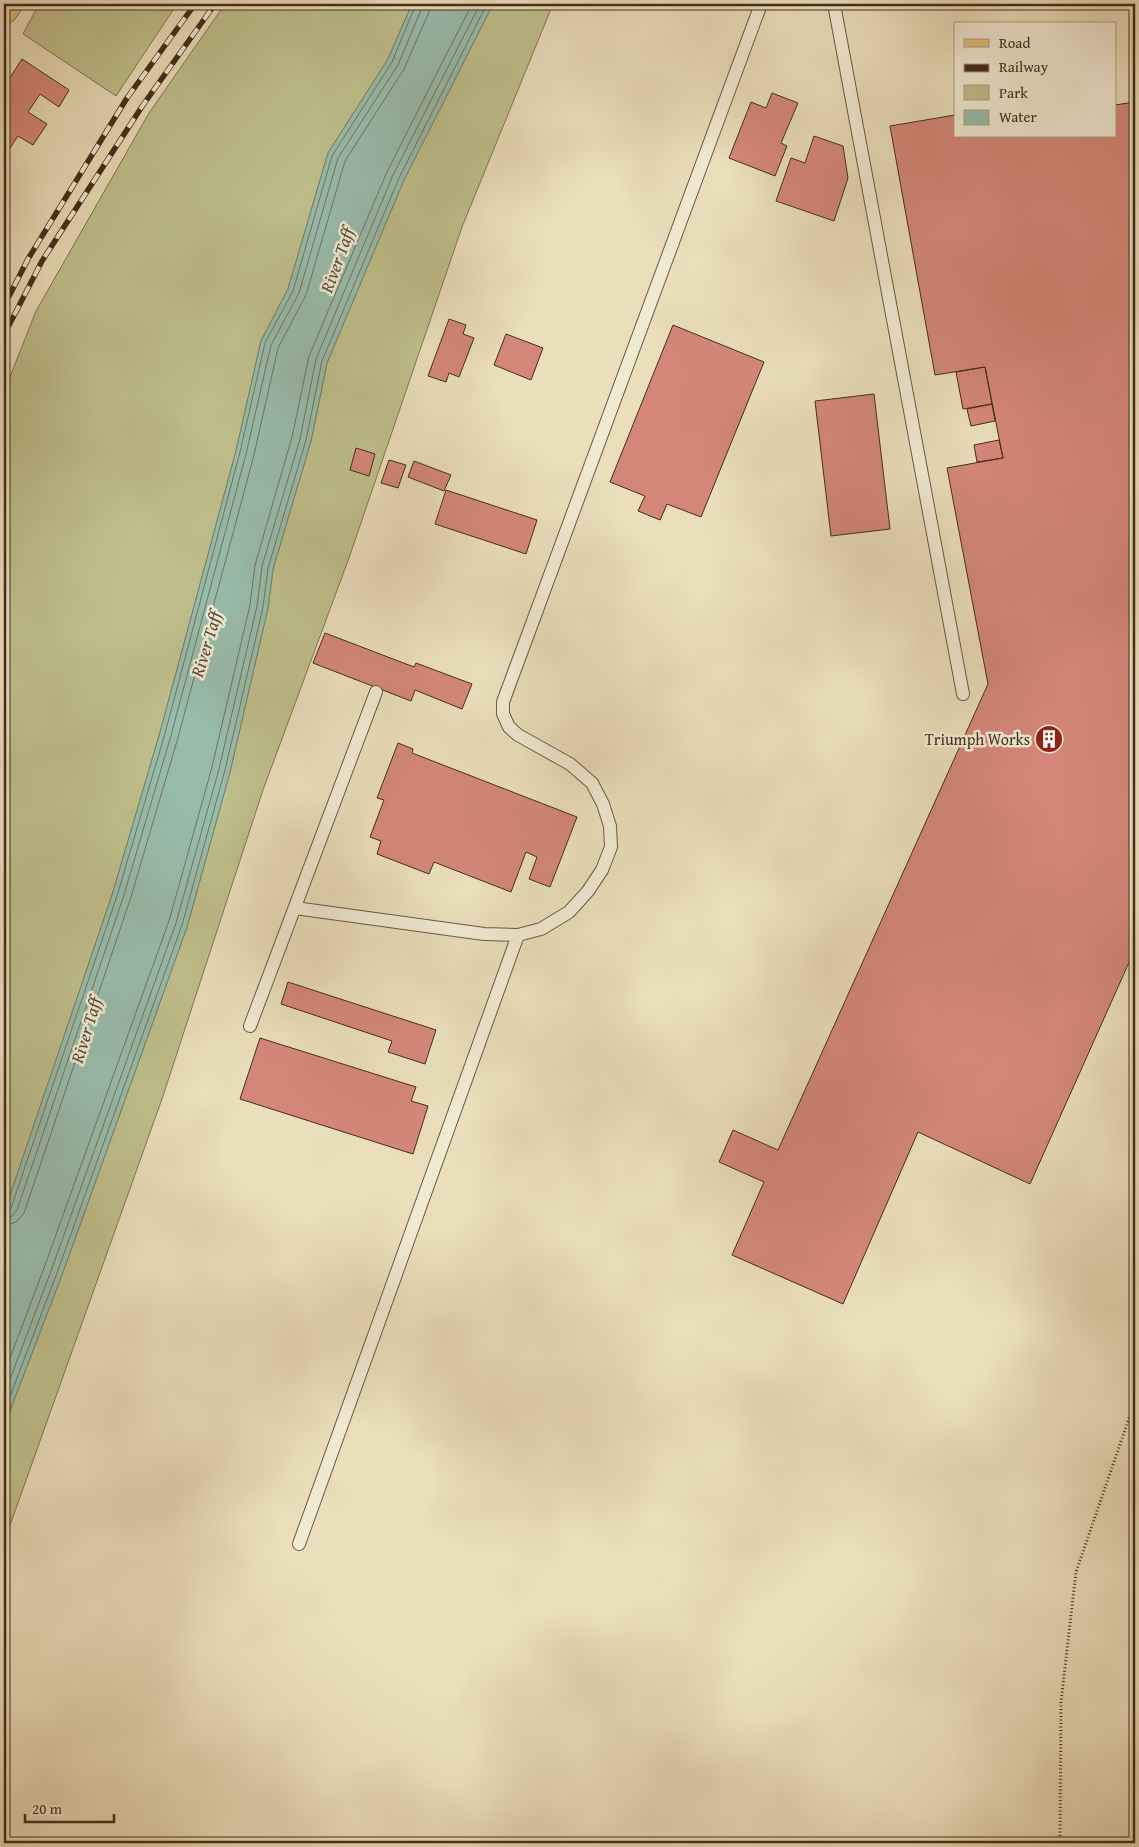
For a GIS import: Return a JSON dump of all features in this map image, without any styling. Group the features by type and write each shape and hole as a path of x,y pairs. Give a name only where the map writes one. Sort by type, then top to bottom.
{"main road":[{"path":"4,10 8,4"}],"lane":[{"path":"295,908 484,934 518,935 541,929 569,912 588,891 602,870 611,847 610,826 603,804 592,783 570,764 518,736 506,721 503,714 503,702 762,4"},
{"path":"834,4 964,694"},
{"path":"250,1026 376,692"},
{"path":"299,1544 518,935"}],"path":[{"path":"1060,1843 1061,1702 1076,1572 1135,1401"}],"green space":[{"path":"39,4 177,4 116,96 23,34"},
{"path":"225,4 412,4 388,59 328,153 288,289 261,341 236,451 159,736 112,895 4,1213 4,392 36,311 149,113"},
{"path":"493,4 553,4 462,227 349,558 263,790 163,1096 4,1542 4,1426 62,1275 187,927 230,772 268,608 273,569 311,441 327,363 404,180"}],"water":[{"name":"River Taff","path":"412,4 493,4 404,180 327,363 311,441 273,569 268,608 230,772 187,927 62,1275 4,1426 4,1213 112,895 159,736 236,451 261,341 288,289 328,153 388,59"}],"building":[{"path":"22,59 69,90 59,107 40,94 28,112 47,124 33,145 18,136 4,157 4,87"},
{"path":"772,93 798,103 781,143 787,146 775,176 729,158 751,102 766,108"},
{"name":"Triumph Works","path":"1135,102 1135,949 1030,1184 918,1132 843,1304 732,1255 764,1182 719,1162 733,1130 778,1150 988,684 947,468 1003,458 985,367 935,375 890,126 954,115 954,138 1116,138 1116,105"},
{"path":"814,136 843,146 848,178 834,221 776,201 791,158 805,163"},
{"path":"449,319 466,325 463,334 474,338 459,377 449,373 446,382 428,376"},
{"path":"673,325 764,362 701,517 667,504 660,520 638,511 645,496 610,482"},
{"path":"506,334 543,348 531,380 494,365"},
{"path":"985,367 992,404 963,409 956,372"},
{"path":"874,394 890,529 831,536 815,401"},
{"path":"992,404 995,421 971,426 967,409"},
{"path":"999,440 1003,458 977,462 974,445"},
{"path":"356,448 375,454 369,476 350,470"},
{"path":"389,460 406,465 398,488 381,483"},
{"path":"414,461 451,475 444,491 408,477"},
{"path":"446,490 537,520 526,554 435,524"},
{"path":"325,633 414,667 416,663 472,684 462,709 415,690 411,701 313,663"},
{"path":"398,743 413,749 412,753 577,817 550,887 529,879 537,857 526,852 511,892 434,862 429,874 377,854 381,841 370,837 384,800 377,798"},
{"path":"288,982 436,1030 425,1064 388,1052 392,1041 281,1004"},
{"path":"260,1038 416,1087 411,1101 428,1106 413,1154 240,1099"}],"railway":[{"path":"4,306 28,259 127,98 195,4"},
{"path":"4,335 42,261 143,105 215,4"}],"place":[{"name":"Triumph Works","path":"1049,739"}]}
